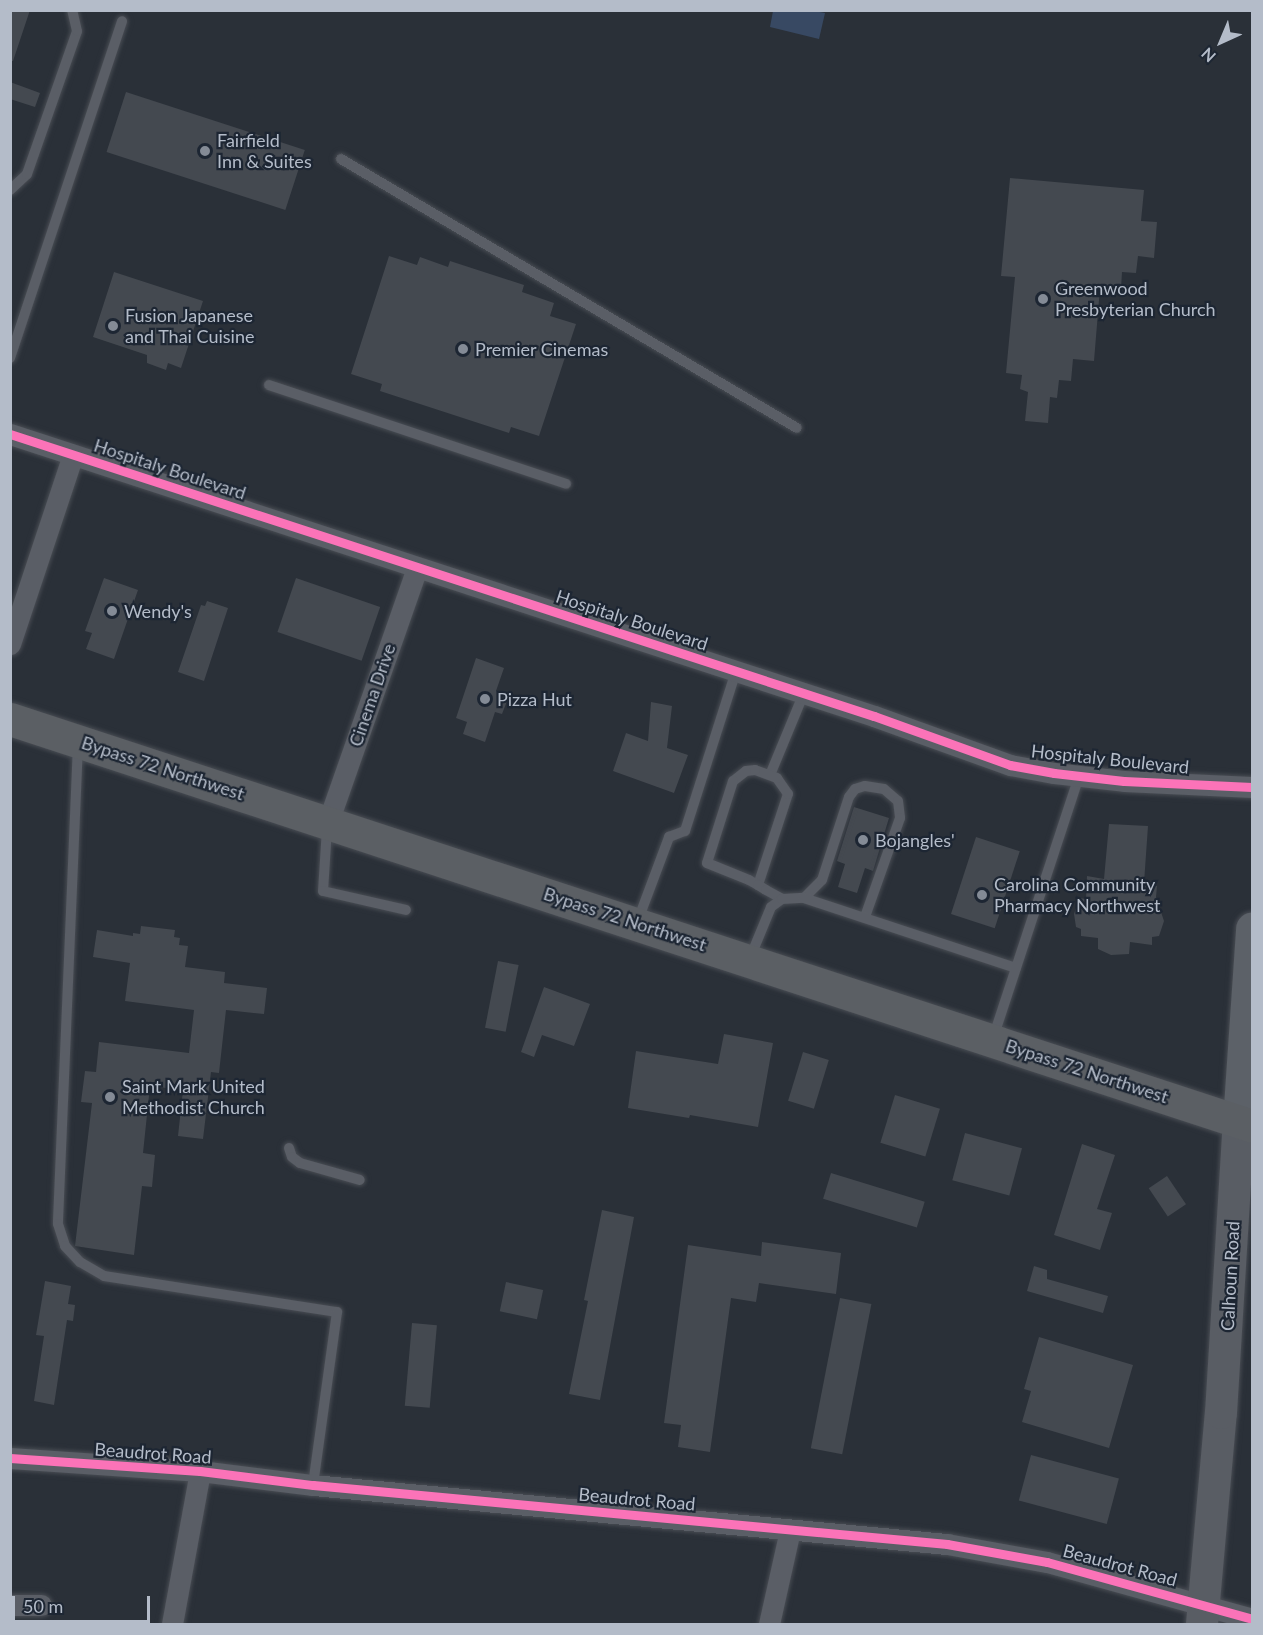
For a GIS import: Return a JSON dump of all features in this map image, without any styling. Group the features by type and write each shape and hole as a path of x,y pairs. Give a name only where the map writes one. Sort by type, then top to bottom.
{"highway":[{"name":"Bypass 72 Northwest","path":"10,719 1246,1124"}],"main road":[{"name":"Calhoun Road","path":"1203,1615 1246,1124 1252,928"}],"street":[{"name":"Hospitaly Boulevard","path":"10,434 930,734 1011,765 1079,776 1252,787"},
{"path":"10,644 73,454"},
{"name":"Cinema Drive","path":"328,822 417,568"},
{"name":"Beaudrot Road","path":"10,1458 200,1471 313,1485 996,1551 1203,1615 1252,1619"},
{"path":"172,1624 200,1471"},
{"path":"769,1624 790,1530"},
{"path":"10,1605 41,1605"}],"lane":[{"path":"10,190 27,174 77,31 72,10"},
{"path":"10,358 122,21"},
{"path":"342,159 797,428"},
{"path":"269,385 566,484"},
{"path":"637,923 669,837 685,831 736,671"},
{"path":"770,775 804,693"},
{"path":"78,741 58,1224 65,1246 80,1262 104,1276 337,1312 313,1485"},
{"path":"758,885 788,794 783,784 770,775 755,770 746,771 733,781 707,863 758,885 782,899 804,898 1017,968"},
{"path":"992,1040 1079,776"},
{"path":"804,898 822,880 849,796 855,789 865,786 884,789 898,801 900,818 865,917"},
{"path":"328,822 323,891 406,910"},
{"path":"749,960 765,917 771,907 782,899"},
{"path":"289,1148 292,1157 300,1163 360,1180"}],"water":[{"path":"773,11 825,13 819,39 770,27"}],"building":[{"path":"10,10 30,10 13,61 10,61"},
{"path":"10,82 40,93 35,107 10,99"},
{"name":"Fairfield Inn & Suites","path":"126,92 305,150 285,210 107,152"},
{"name":"Greenwood Presbyterian Church","path":"1010,178 1144,190 1141,221 1157,222 1154,258 1138,256 1136,273 1122,272 1121,289 1100,288 1094,361 1073,359 1071,381 1059,380 1057,398 1050,397 1048,423 1025,421 1028,392 1020,389 1022,375 1006,373 1015,277 1001,276"},
{"name":"Premier Cinemas","path":"389,256 417,265 420,257 448,267 450,261 524,285 522,292 554,303 550,316 576,324 539,436 511,427 509,433 380,391 382,384 351,374"},
{"path":"114,272 203,301 181,368 168,363 166,370 147,363 147,355 93,337"},
{"name":"Wendy's","path":"104,578 138,590 114,659 86,649 92,633 85,631"},
{"path":"296,578 380,607 362,661 277,632"},
{"path":"207,601 228,608 204,681 178,672 201,605 205,606"},
{"name":"Pizza Hut","path":"476,658 504,668 496,691 509,696 502,714 495,712 485,742 463,734 467,722 456,718"},
{"path":"651,702 672,706 667,748 688,755 674,793 613,771 626,733 648,741"},
{"name":"Bojangles'","path":"854,807 889,818 873,871 865,868 857,893 838,887 845,864 837,861"},
{"path":"1109,824 1148,826 1144,883 1157,886 1156,897 1164,921 1159,936 1152,937 1152,945 1130,942 1129,954 1111,955 1098,949 1098,938 1081,936 1081,929 1076,927 1074,914 1079,898 1086,899 1087,876 1104,879"},
{"name":"Carolina Community Pharmacy Northwest","path":"976,837 1020,851 995,928 951,914"},
{"name":"Saint Mark United Methodist Church","path":"141,926 175,930 174,937 180,938 179,945 188,946 185,967 225,972 224,983 267,988 264,1014 226,1010 219,1073 211,1072 203,1139 178,1136 183,1090 150,1086 143,1153 155,1155 152,1187 142,1186 134,1255 75,1246 92,1103 81,1102 85,1071 96,1072 99,1042 189,1053 194,1010 125,1001 130,963 93,957 97,930 133,936 133,933 140,934"},
{"path":"498,961 519,965 506,1032 485,1028"},
{"path":"544,987 590,1004 574,1046 542,1035 534,1057 521,1052"},
{"path":"724,1034 773,1043 758,1127 690,1115 689,1118 628,1108 636,1051 718,1064"},
{"path":"803,1052 829,1060 814,1109 788,1101"},
{"path":"895,1095 940,1109 925,1157 880,1143"},
{"path":"965,1133 1022,1148 1009,1196 952,1180"},
{"path":"1082,1144 1115,1155 1097,1209 1112,1213 1100,1250 1054,1235"},
{"path":"831,1173 925,1202 917,1227 823,1199"},
{"path":"1167,1176 1186,1204 1168,1216 1149,1188"},
{"path":"602,1210 634,1217 600,1400 569,1394 588,1301 584,1300"},
{"path":"762,1242 841,1253 836,1294 759,1283 756,1302 731,1298 710,1452 678,1447 681,1425 664,1423 688,1245 761,1256"},
{"path":"1034,1266 1047,1270 1047,1279 1108,1296 1103,1313 1027,1291"},
{"path":"45,1281 71,1286 68,1304 75,1305 73,1321 67,1320 54,1405 34,1401 44,1336 36,1335"},
{"path":"506,1282 543,1290 537,1319 500,1311"},
{"path":"840,1298 871,1304 842,1454 811,1448"},
{"path":"412,1323 437,1325 430,1408 405,1406"},
{"path":"1039,1337 1133,1365 1109,1448 1022,1422 1031,1391 1024,1389"},
{"path":"1031,1455 1119,1479 1107,1524 1019,1500"}],"cycle path":[{"path":"10,434 874,716 1010,765 1054,773 1124,781 1252,787"},
{"path":"10,1458 200,1471 313,1485 947,1544 1047,1562 1252,1619"}],"place":[{"name":"Fairfield Inn & Suites","path":"205,151"},
{"name":"Greenwood Presbyterian Church","path":"1043,299"},
{"name":"Fusion Japanese and Thai Cuisine","path":"113,326"},
{"name":"Premier Cinemas","path":"463,349"},
{"name":"Wendy's","path":"112,611"},
{"name":"Pizza Hut","path":"485,699"},
{"name":"Bojangles'","path":"863,840"},
{"name":"Carolina Community Pharmacy Northwest","path":"982,895"},
{"name":"Saint Mark United Methodist Church","path":"110,1097"}]}
